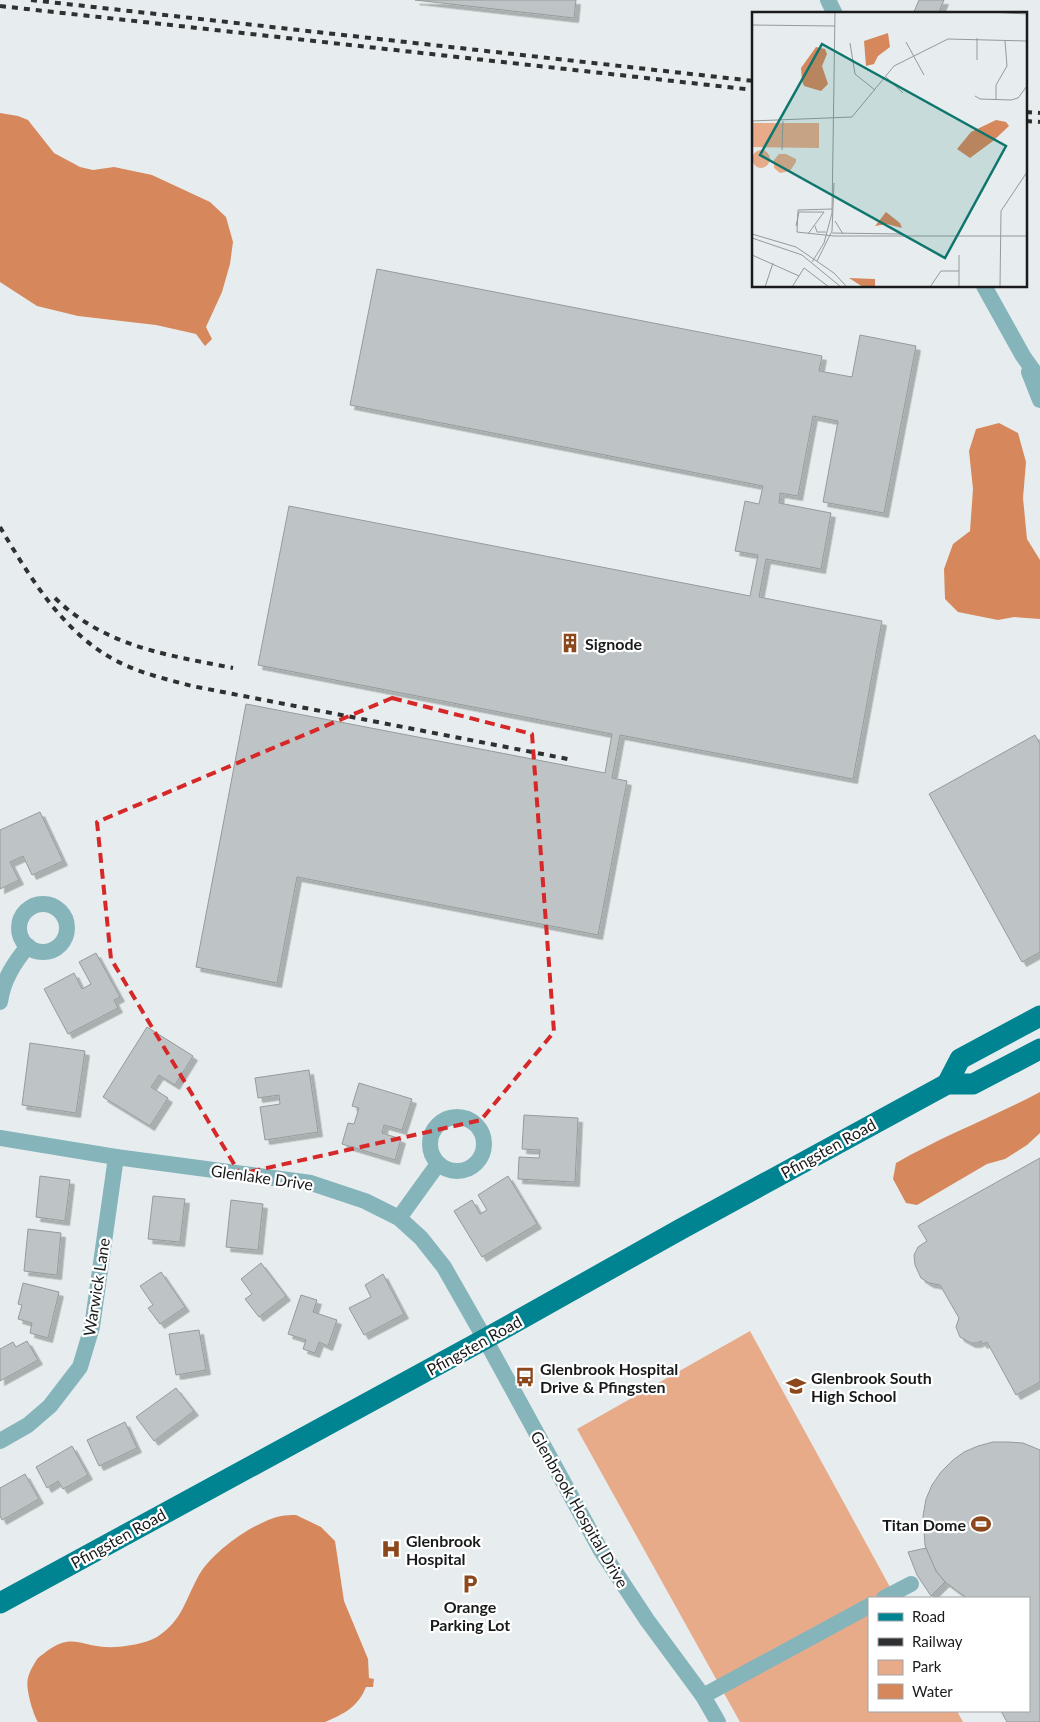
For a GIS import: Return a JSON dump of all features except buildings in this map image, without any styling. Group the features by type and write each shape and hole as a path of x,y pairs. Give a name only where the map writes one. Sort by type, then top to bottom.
{"main road":[{"path":"947,1084 960,1059 1040,1016"},
{"name":"Pfingsten Road","path":"0,1603 485,1339 688,1225 947,1084 973,1084 1040,1049"}],"street":[{"path":"828,0 834,12"},
{"path":"985,288 1023,356 1040,380"},
{"path":"1023,356 1040,400"},
{"path":"0,1002 7,977 18,958 28,946"},
{"name":"Glenlake Drive","path":"0,1138 116,1157 311,1183 365,1201 400,1218 421,1238 444,1267 485,1339"},
{"name":"Warwick Lane","path":"0,1441 28,1425 50,1406 80,1367 92,1327 116,1157"},
{"path":"400,1218 438,1164"},
{"name":"Glenbrook Hospital Drive","path":"485,1339 600,1549 647,1620 703,1696 718,1722"},
{"path":"886,1597 911,1584"},
{"path":"703,1696 868,1607"}],"highlighted area":[{"path":"392,698 532,734 554,1032 481,1120 240,1174 111,959 97,822"}],"green space":[{"path":"750,1331 895,1597 868,1597 868,1712 958,1712 963,1722 740,1722 577,1429"}],"water":[{"path":"0,113 28,120 54,153 80,167 93,170 114,167 152,175 210,202 226,217 233,242 230,264 222,292 206,327 212,339 205,346 196,334 156,325 78,316 37,306 0,282"},
{"path":"999,423 1018,433 1026,462 1023,498 1027,539 1040,560 1040,619 1014,617 998,620 958,612 945,599 944,569 953,544 970,531 973,489 969,451 976,429"},
{"path":"1040,1092 1040,1133 1027,1145 1005,1159 987,1164 917,1205 906,1203 893,1179 896,1163 931,1144"},
{"path":"296,1515 321,1527 335,1541 344,1601 368,1659 369,1678 374,1679 373,1687 366,1687 355,1705 325,1722 38,1722 30,1700 27,1682 31,1670 40,1656 63,1643 76,1642 105,1647 118,1647 139,1644 157,1637 173,1624 199,1575 205,1566 224,1547 247,1531 270,1519"}],"railway":[{"path":"31,0 752,81"},
{"path":"0,6 752,90"},
{"path":"1028,112 1040,113"},
{"path":"1028,121 1040,122"},
{"path":"0,527 35,583 62,618 95,647 113,659 132,668 192,686 573,760"},
{"path":"55,598 74,615 116,638 161,653 233,668"}],"place":[{"name":"Signode","path":"570,643"},
{"name":"Glenbrook Hospital Drive & Pfingsten","path":"525,1377"},
{"name":"Glenbrook South High School","path":"796,1386"},
{"name":"Titan Dome","path":"981,1524"},
{"name":"Glenbrook Hospital","path":"391,1549"},
{"name":"Orange Parking Lot","path":"470,1584"}]}
